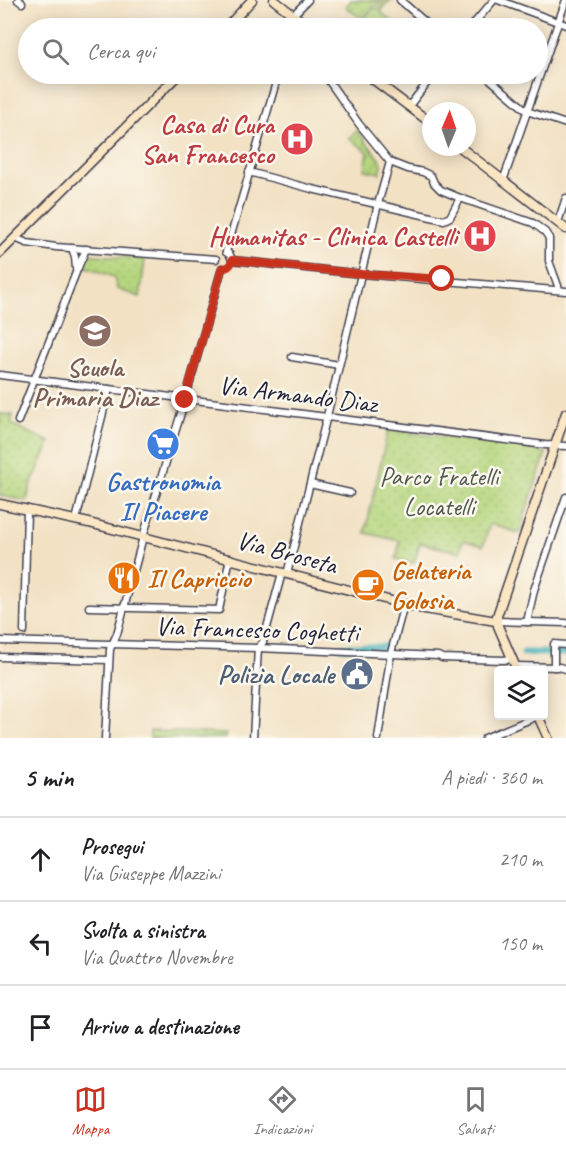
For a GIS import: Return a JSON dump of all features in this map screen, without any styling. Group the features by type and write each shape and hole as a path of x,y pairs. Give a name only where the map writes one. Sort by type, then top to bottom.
{"street":[{"path":"235,18 252,0"},
{"path":"274,0 297,18"},
{"path":"293,15 308,0"},
{"path":"400,0 421,18"},
{"path":"479,18 496,0 547,18"},
{"path":"548,51 566,0"},
{"path":"548,18 566,25"},
{"path":"0,253 169,84"},
{"path":"225,252 275,84"},
{"path":"232,260 362,274 562,290 549,261 549,238 545,232 533,223 441,190 431,176 390,162 364,131 331,84"},
{"path":"379,84 422,116"},
{"path":"409,106 426,84"},
{"path":"496,84 527,111 566,124"},
{"path":"503,181 536,84"},
{"path":"471,156 566,229"},
{"path":"253,738 258,648 263,642 310,484 390,162"},
{"path":"249,172 444,220 450,217 460,198"},
{"path":"558,222 566,198"},
{"path":"15,238 27,243 72,248 216,259"},
{"path":"72,248 76,270"},
{"path":"18,421 86,249"},
{"path":"225,252 232,260 228,267 222,268 217,264 216,259 219,254 225,252"},
{"path":"105,738 108,660 222,268"},
{"path":"292,357 339,365"},
{"name":"Via Armando Diaz","path":"0,375 566,446"},
{"path":"76,520 109,390"},
{"path":"515,665 496,621 497,616 566,413"},
{"path":"310,484 350,493"},
{"path":"527,622 534,590 566,497"},
{"name":"Via Broseta","path":"0,504 76,520 447,614 496,621 566,623"},
{"path":"24,631 27,509"},
{"path":"89,607 219,610 230,558"},
{"path":"385,738 378,738 391,653 404,604"},
{"name":"Via Francesco Coghetti","path":"0,641 391,653 442,658 503,660 515,665 566,669"},
{"path":"554,667 554,644 566,645"},
{"path":"0,657 108,660"},
{"path":"485,738 528,720"},
{"path":"540,720 548,738"}],"green space":[{"path":"351,0 381,0 363,18 346,7"},
{"path":"385,0 391,0 381,12 388,18 364,18 374,8 377,9"},
{"path":"358,130 380,159 382,164 380,173 365,170 368,152 349,138"},
{"path":"86,255 145,259 140,297 117,289 114,277 82,265"},
{"path":"0,414 13,415 11,424 50,442 30,487 27,501 0,496"},
{"name":"Parco Fratelli Locatelli","path":"388,430 522,447 546,453 519,533 490,524 483,546 463,540 460,552 420,543 414,563 396,559 400,541 365,533"},
{"path":"150,731 226,734 226,738 150,738"}],"waterway":[{"path":"342,647 386,647"},
{"path":"524,653 566,653"}],"place":[{"name":"Casa di Cura San Francesco","path":"297,139"},
{"name":"Humanitas - Clinica Castelli","path":"480,236"},
{"name":"Scuola Primaria Diaz","path":"95,331"},
{"name":"Gastronomia Il Piacere","path":"163,444"},
{"name":"Il Capriccio","path":"124,578"},
{"name":"Gelateria Golosia","path":"368,585"},
{"name":"Polizia Locale","path":"357,674"}],"route":[{"path":"185,400 222,268 228,267 232,260 362,274 442,279"}]}
